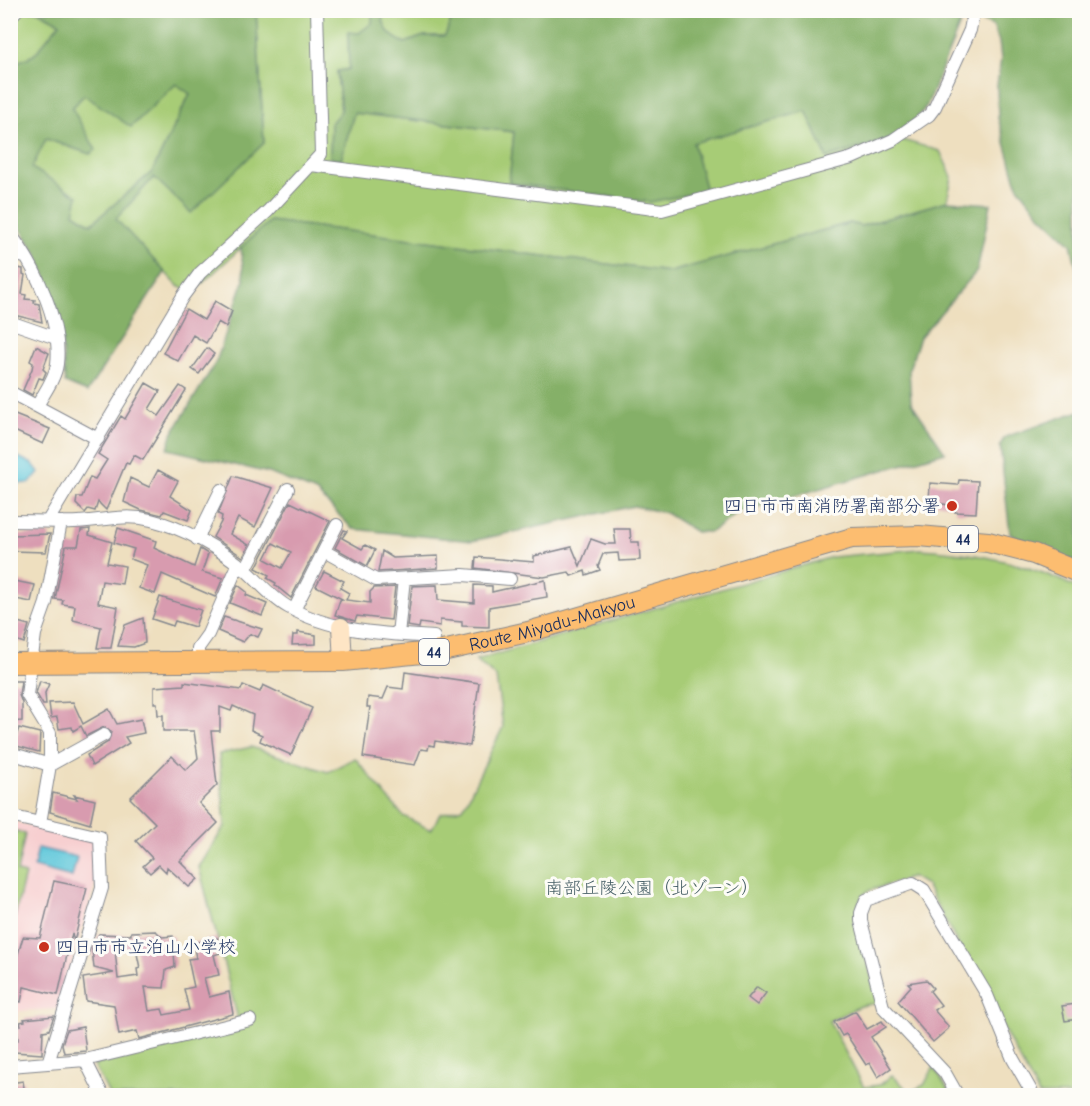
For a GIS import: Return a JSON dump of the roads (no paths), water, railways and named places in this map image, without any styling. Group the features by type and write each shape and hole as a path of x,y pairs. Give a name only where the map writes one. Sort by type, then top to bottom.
{"main road":[{"name":"Route Miyadu-Makyou","path":"10,663 343,661 442,651 528,632 852,538 919,536 965,539 1018,550 1080,573"}],"street":[{"path":"10,18 17,10"},
{"path":"40,823 50,765 50,734 27,695 35,634 46,603 55,521 98,439 183,296 200,273 268,211 321,154 317,10"},
{"path":"312,165 662,210 839,163 893,140 929,115 935,107 965,43 974,10"},
{"path":"10,234 26,257 48,304 56,338 57,366 37,406"},
{"path":"10,254 26,257"},
{"path":"10,322 56,338"},
{"path":"10,392 98,439"},
{"path":"198,661 198,648 208,634 242,568 288,489"},
{"path":"197,539 221,490"},
{"path":"10,521 128,517 160,523 197,539 242,568 271,594 294,610 341,627 434,637"},
{"path":"294,610 337,525"},
{"path":"324,551 376,580 463,575 510,579"},
{"path":"398,634 404,579"},
{"path":"341,627 343,661"},
{"path":"10,753 50,765 104,735"},
{"path":"10,816 100,837 102,888 48,1063"},
{"path":"958,1095 945,1072 883,1007 861,921 866,900 913,883 924,890 972,968 987,995 1013,1059 1034,1095"},
{"path":"10,1066 85,1060 250,1020"},
{"path":"85,1060 103,1095"}],"water":[{"path":"10,453 33,464 39,472 30,483 11,484"},
{"path":"38,848 77,857 72,877 34,867"}],"place":[{"name":"四日市市南消防署南部分署","path":"952,506"},
{"name":"四日市市立泊山小学校","path":"44,947"}],"park label":[{"name":"南部丘陵公園（北ゾーン）","path":"652,888"}]}
